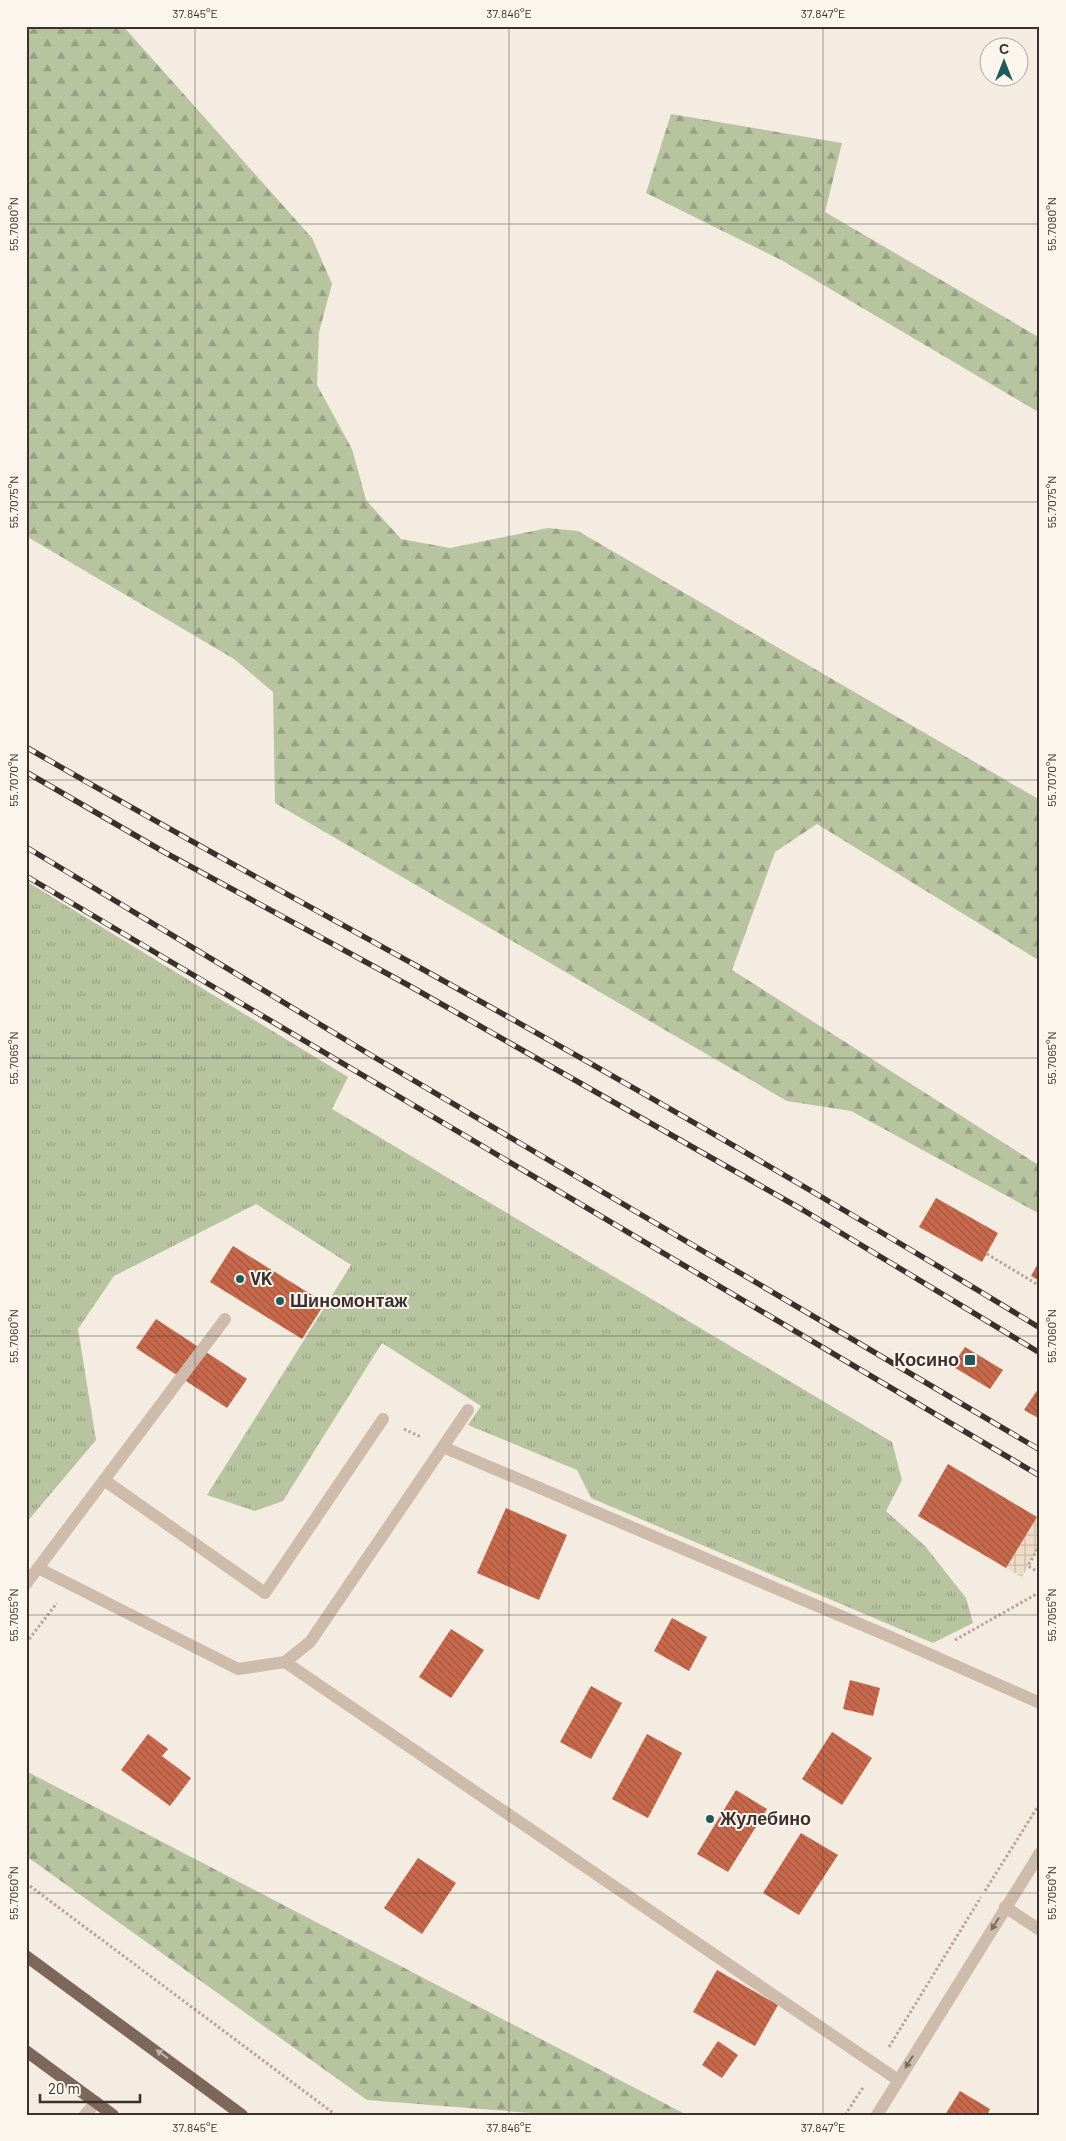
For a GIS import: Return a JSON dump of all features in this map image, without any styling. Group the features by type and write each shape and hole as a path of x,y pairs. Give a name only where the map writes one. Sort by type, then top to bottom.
{"main road":[{"path":"26,1956 242,2115"},
{"path":"26,2051 113,2115"}],"street":[{"path":"26,1584 225,1319"},
{"path":"38,1568 238,1668 285,1662 310,1642 468,1410"},
{"path":"104,1480 265,1593 383,1419"},
{"path":"443,1447 930,1654 1040,1703"},
{"path":"285,1662 898,2080"},
{"path":"877,2115 1040,1853"},
{"path":"1005,1907 1040,1930"},
{"path":"85,2115 96,2102"}],"path":[{"path":"987,1254 1040,1286"},
{"path":"383,1419 443,1447"},
{"path":"1040,1545 1028,1566 1040,1573"},
{"path":"26,1643 70,1584"},
{"path":"930,1654 1040,1592"},
{"path":"845,2115 1040,1803"},
{"path":"26,1883 336,2115"}],"green space":[{"path":"26,26 123,26 312,238 332,284 319,332 317,385 352,449 366,500 401,539 450,548 548,528 578,531 1040,800 1040,961 817,824 775,852 732,970 1040,1166 1040,1214 851,1111 787,1101 275,803 273,692 234,659 26,536"},
{"path":"671,114 842,143 825,212 1040,338 1040,413 783,261 646,193"},
{"path":"26,881 348,1077 332,1109 892,1442 902,1480 886,1511 925,1546 966,1598 973,1623 933,1643 591,1498 577,1470 468,1425 481,1406 382,1343 283,1501 255,1511 207,1495 351,1265 256,1204 114,1276 78,1329 96,1440 26,1523"},
{"path":"26,1771 687,2115 557,2115 367,2100 26,1856"}],"shaded area":[{"path":"1037,1517 1040,1518 1040,1545 1022,1577 1006,1568"}],"building":[{"path":"936,1198 998,1233 982,1262 919,1227"},
{"path":"233,1246 325,1303 302,1339 210,1282"},
{"path":"1040,1260 1040,1281 1031,1276"},
{"path":"156,1319 247,1379 227,1408 136,1348"},
{"path":"965,1347 1003,1370 990,1389 952,1366"},
{"path":"1040,1386 1040,1419 1024,1410"},
{"path":"948,1464 1037,1517 1006,1568 918,1516"},
{"path":"506,1508 567,1535 539,1600 477,1573"},
{"path":"672,1618 707,1637 689,1671 654,1651"},
{"path":"451,1629 484,1650 451,1698 419,1677"},
{"path":"850,1680 880,1688 873,1716 843,1709"},
{"path":"591,1686 622,1703 591,1759 560,1742"},
{"path":"832,1732 872,1758 842,1805 802,1779"},
{"path":"148,1734 168,1749 162,1756 191,1778 170,1806 121,1770"},
{"path":"647,1734 682,1753 648,1818 612,1799"},
{"path":"736,1790 767,1809 728,1872 697,1854"},
{"path":"801,1833 838,1855 799,1915 763,1893"},
{"path":"418,1858 456,1883 422,1934 384,1908"},
{"path":"717,1970 778,2005 755,2046 693,2012"},
{"path":"718,2041 738,2055 722,2078 702,2065"},
{"path":"960,2091 990,2109 987,2115 945,2115"}],"railway":[{"path":"26,747 651,1098 1040,1328"},
{"path":"26,772 164,852 408,985 803,1210 1040,1353"},
{"path":"26,847 374,1057 1040,1450"},
{"path":"26,876 1040,1476"}],"place":[{"name":"VK","path":"240,1279"},
{"name":"Шиномонтаж","path":"280,1301"},
{"name":"Косино","path":"970,1360"},
{"name":"Жулебино","path":"710,1819"}]}
